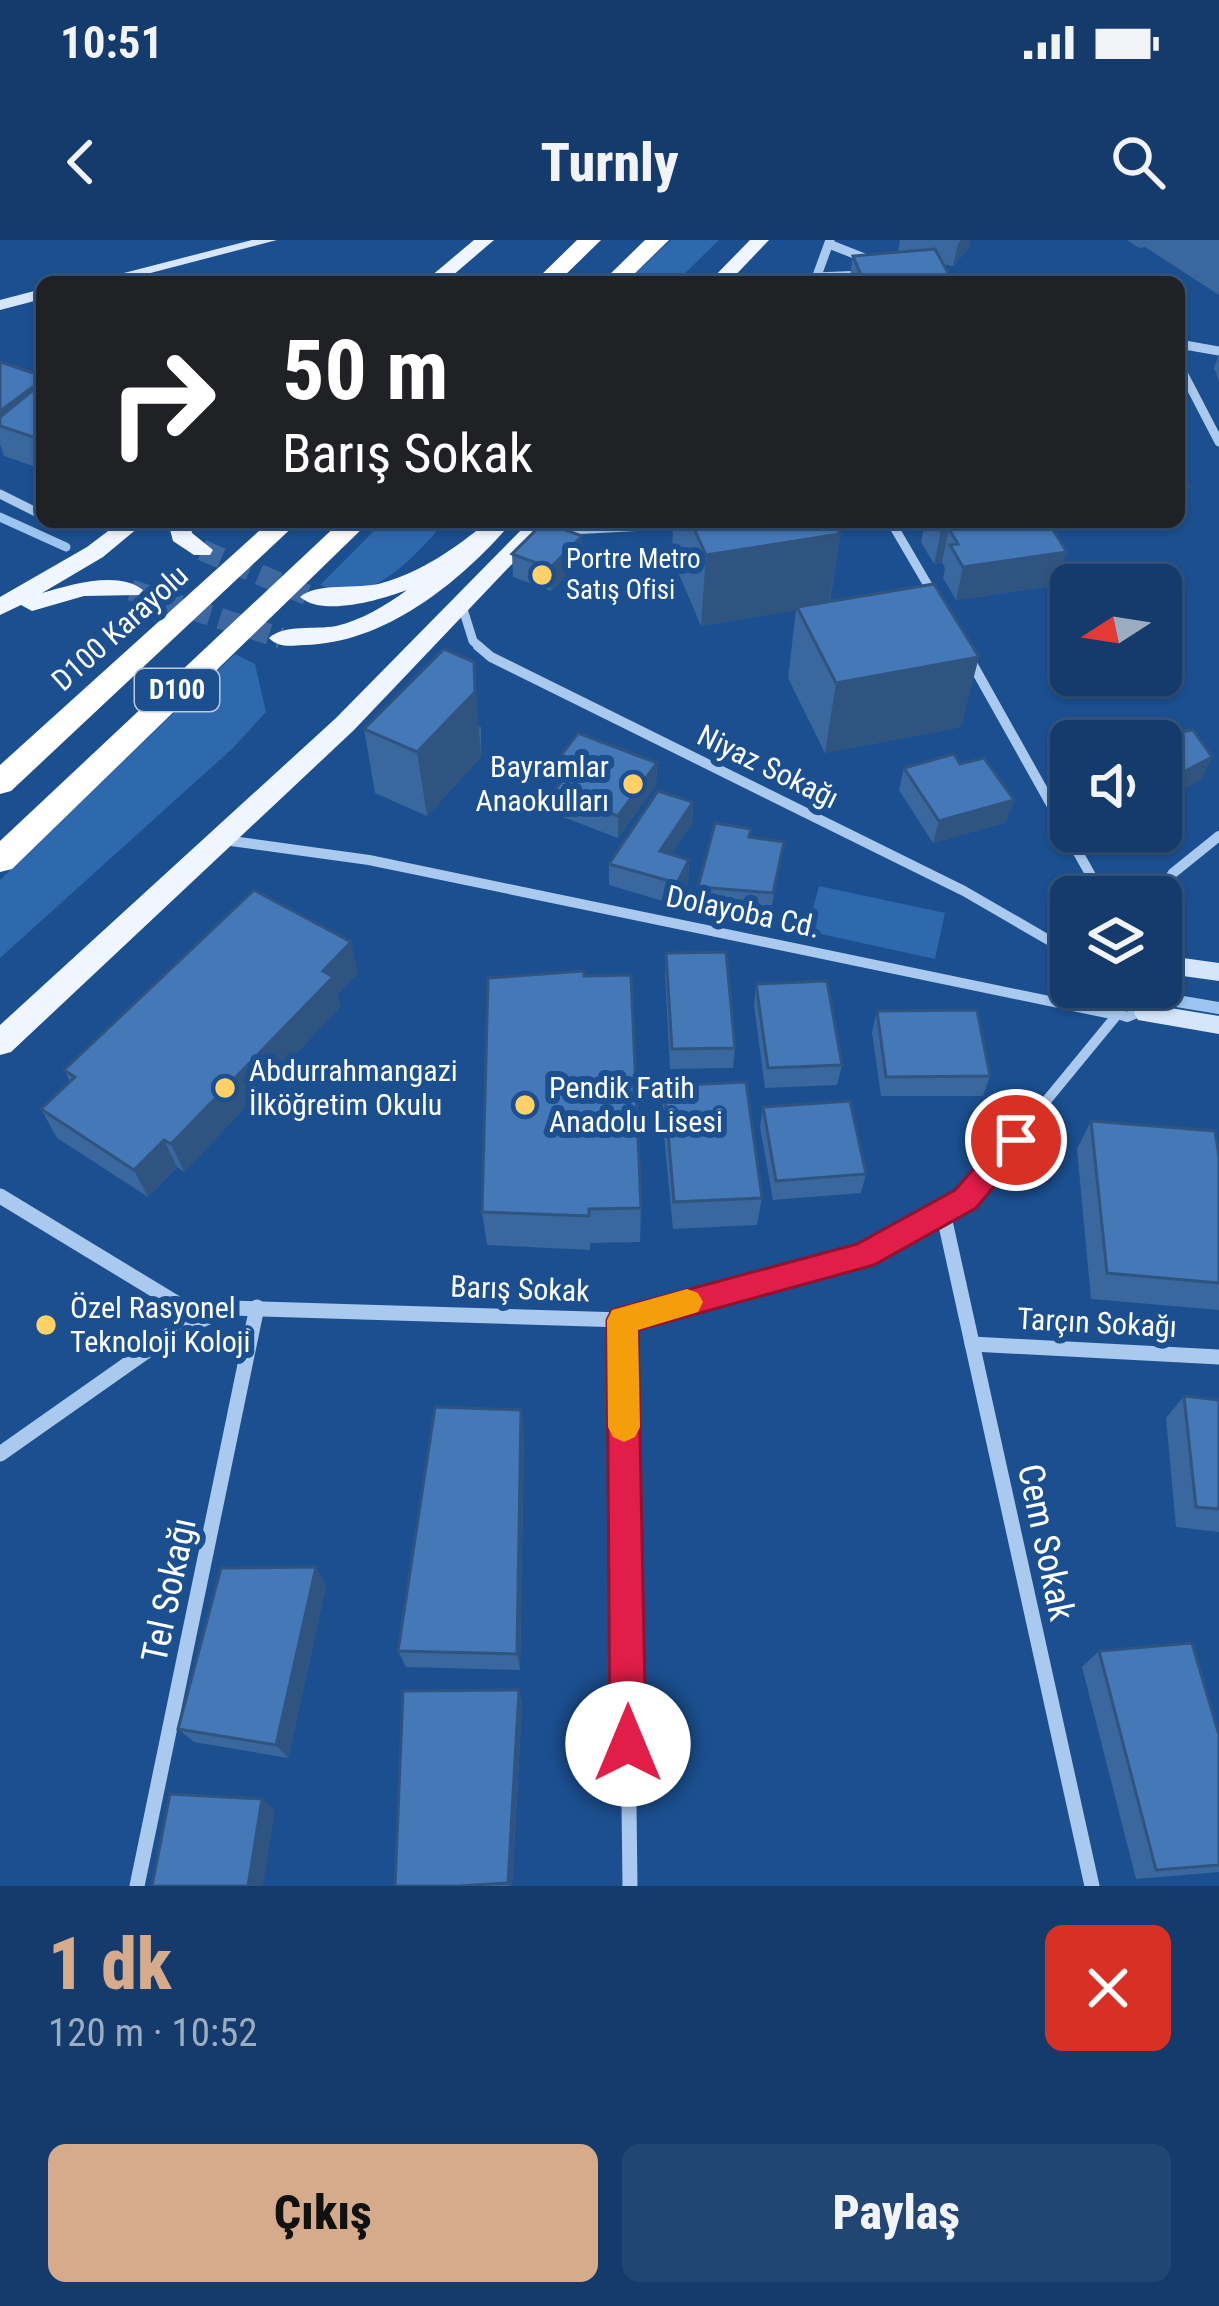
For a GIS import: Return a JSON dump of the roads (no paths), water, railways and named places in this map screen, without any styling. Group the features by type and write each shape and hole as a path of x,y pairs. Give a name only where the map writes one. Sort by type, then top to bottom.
{"highway":[{"path":"530,276 557,240"},
{"path":"551,276 590,240"},
{"path":"619,276 658,240"},
{"name":"D100 Karayolu","path":"0,783 278,528"},
{"name":"D100","path":"0,860 350,528"}],"main road":[{"path":"440,276 484,240"},
{"path":"464,276 507,240"},
{"path":"724,276 760,240"},
{"path":"0,607 95,553 126,528"},
{"path":"180,528 181,536 202,550"},
{"path":"281,638 337,637 380,622 415,599 494,528"},
{"path":"0,1043 224,840 463,609 537,528"},
{"path":"312,597 353,600 386,592 478,542"},
{"path":"0,619 43,597 84,589 131,590"}],"street":[{"path":"119,276 270,240"},
{"path":"817,276 830,242 881,270 842,276"},
{"path":"0,305 36,296"},
{"path":"1185,345 1219,351"},
{"path":"1185,377 1219,442"},
{"path":"0,494 36,512"},
{"path":"564,528 609,528"},
{"path":"895,528 938,603"},
{"name":"Niyaz Sokağı","path":"463,609 473,640 491,657 964,891 1050,941"},
{"path":"961,644 1091,876"},
{"path":"1170,876 1219,836"},
{"name":"Dolayoba Cd.","path":"224,840 370,860 1111,1015 1146,1013"},
{"path":"1182,967 1219,972"},
{"path":"1100,1008 1111,1015"},
{"path":"1150,1008 1146,1013 1219,1025"},
{"name":"Barış Sokak","path":"0,1454 201,1318 257,1306 623,1320 863,1255 965,1199 1111,1015"},
{"path":"0,1196 201,1318"},
{"name":"Cem Sokak","path":"943,1212 1092,1886"},
{"name":"Tel Sokağı","path":"137,1886 257,1306"},
{"path":"623,1320 630,1886"},
{"name":"Tarçın Sokağı","path":"972,1344 1219,1357"}],"waterway":[{"path":"0,517 66,547"},
{"path":"1182,1002 1219,1008"}],"tunnel":[{"path":"202,550 312,597"},
{"path":"131,590 281,638"}],"place":[{"name":"Portre Metro Satış Ofisi","path":"542,575"},
{"name":"Bayramlar Anaokulları","path":"633,784"},
{"name":"Abdurrahmangazi İlköğretim Okulu","path":"225,1088"},
{"name":"Pendik Fatih Anadolu Lisesi","path":"525,1105"},
{"name":"Özel Rasyonel Teknoloji Koloji","path":"46,1325"}]}
